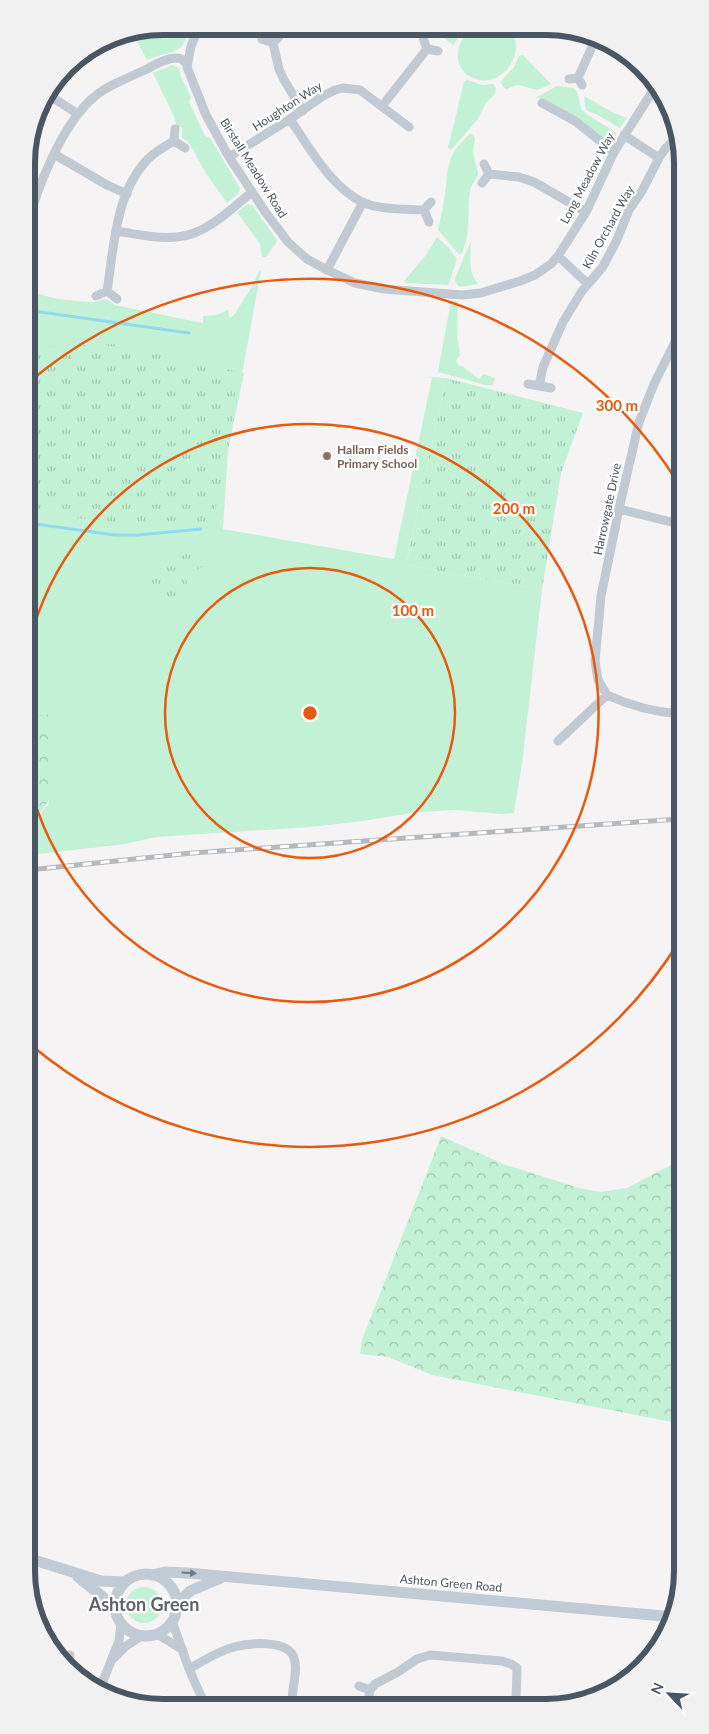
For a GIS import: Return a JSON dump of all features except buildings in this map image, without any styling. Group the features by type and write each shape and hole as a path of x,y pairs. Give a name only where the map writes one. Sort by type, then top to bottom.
{"street":[{"path":"35,197 54,154 78,114 88,103 101,92 154,65 171,59 181,59 187,64 196,35"},
{"path":"273,43 280,35"},
{"path":"423,38 427,49"},
{"path":"262,39 273,43"},
{"path":"273,43 279,69 303,111"},
{"path":"576,81 593,44"},
{"path":"427,49 438,51"},
{"path":"382,106 427,49"},
{"name":"Birstall Meadow Road","path":"187,64 206,115 229,157 275,226 294,248 307,259 326,270 355,283 370,287 450,294"},
{"name":"Houghton Way","path":"229,157 290,120 323,96 343,88 360,90 410,126"},
{"name":"Long Meadow Way","path":"450,294 481,293 506,287 540,272 551,264 586,212 614,152 652,92"},
{"path":"53,98 78,114"},
{"path":"542,103 575,120 614,152"},
{"path":"290,120 336,182 353,197 380,207 424,210"},
{"path":"107,291 116,231 127,194 137,174 149,158 174,140 175,129"},
{"path":"624,136 659,158"},
{"path":"174,140 184,148"},
{"name":"Kiln Orchard Way","path":"539,386 541,373 561,326 582,291 602,268 616,242 629,210 642,191 659,158 672,142"},
{"path":"54,154 107,185 127,194"},
{"path":"484,164 489,174"},
{"path":"489,174 518,177 534,182 586,212"},
{"path":"482,183 489,174"},
{"path":"116,231 172,238 191,234 210,226 252,192"},
{"path":"326,270 363,202"},
{"path":"424,210 431,202"},
{"path":"424,210 429,222"},
{"path":"558,256 588,284"},
{"path":"96,296 107,291"},
{"path":"107,291 117,299"},
{"name":"Harrowgate Drive","path":"607,695 598,680 595,661 601,596 639,422 654,384 674,342"},
{"path":"670,349 674,351"},
{"path":"528,384 550,388"},
{"path":"619,509 674,523"},
{"path":"556,742 607,695 631,706 674,713"},
{"name":"Ashton Green Road","path":"35,1561 108,1582 125,1582 137,1575 166,1572 187,1573 665,1616"},
{"name":"Ashton Green Road","path":"70,1572 104,1597 115,1610 117,1618 121,1623"},
{"path":"121,1623 134,1634 142,1636 157,1634 165,1629 172,1620 177,1604 172,1589 167,1582 152,1574"},
{"name":"Ashton Green Road","path":"177,1604 190,1591 225,1577"},
{"path":"115,1610 117,1592 125,1582"},
{"path":"172,1620 189,1669 202,1699"},
{"path":"102,1683 119,1641 121,1623"},
{"path":"157,1634 183,1650"},
{"path":"110,1661 126,1646 142,1636"},
{"path":"189,1669 217,1653 233,1647 252,1644 293,1647 295,1660 293,1699"},
{"path":"369,1699 370,1690 375,1684 417,1659 430,1655 442,1655 502,1661 511,1664 516,1668 516,1699"},
{"path":"359,1686 370,1690"}],"green space":[{"path":"187,35 180,48 147,60 136,39 146,36"},
{"path":"208,35 225,35 219,37"},
{"path":"441,35 460,35 453,46"},
{"path":"466,35 514,35 516,46 514,57 505,71 494,79 481,80 470,77 462,69 458,57 460,44"},
{"path":"523,55 551,84 537,90 518,85 506,89 503,87 502,80 514,67 519,56"},
{"path":"172,65 179,68 181,77 191,97 189,102 205,136 210,138 240,188 239,193 227,203 205,172 189,143 182,138 182,127 177,127 173,114 153,73"},
{"path":"467,80 482,85 493,84 496,87 495,94 486,103 478,119 451,150 448,148 464,82"},
{"path":"557,86 574,88 582,110 615,132 616,135 609,145 570,114 537,97"},
{"path":"584,96 627,118 620,128 587,111"},
{"path":"470,134 475,138 473,153 478,173 470,191 467,238 462,253 459,254 438,230 450,161 462,141"},
{"path":"248,204 253,206 277,240 266,257 262,257 260,244 237,212"},
{"path":"437,237 457,259 448,285 405,283 404,281 426,255"},
{"path":"471,241 471,269 478,284 459,287 455,282 455,278"},
{"path":"259,271 261,271 228,450 223,529 394,559 432,378 429,377 446,378 406,565 542,590 522,764 514,813 502,814 456,810 418,812 310,827 156,837 125,844 35,854 35,820 49,803 49,714 35,716 35,292 53,298 69,300 92,302 106,300 114,305 203,323 203,316 216,315 228,310 230,318 234,315 253,285"},
{"path":"451,301 458,301 457,335 460,355 456,361 459,366 462,366 479,379 483,374 495,378 493,385 485,385 438,372"},
{"path":"112,344 244,373 212,525 104,522 35,512 35,347"},
{"path":"446,378 583,413 561,473 542,590 406,565"},
{"path":"200,549 208,560 201,568 184,574 188,585 184,593 177,597 171,605 164,605 162,599 153,598 150,580 164,574 160,564"},
{"path":"49,714 52,796 35,820 35,716"},
{"path":"441,1136 503,1164 579,1188 600,1192 627,1188 674,1164 674,1422 432,1375 388,1357 360,1354 362,1340"},
{"path":"144,1587 151,1588 157,1592 161,1598 161,1612 157,1618 151,1622 144,1623 137,1622 131,1618 127,1612 126,1605 127,1598 131,1592 137,1588"}],"waterway":[{"path":"35,311 189,333"},
{"path":"35,524 115,535 138,535 201,529"}],"railway":[{"path":"35,869 192,853 674,819"}],"place":[{"name":"Hallam Fields Primary School","path":"327,456"}],"district":[{"name":"Ashton Green","path":"144,1604"}]}
